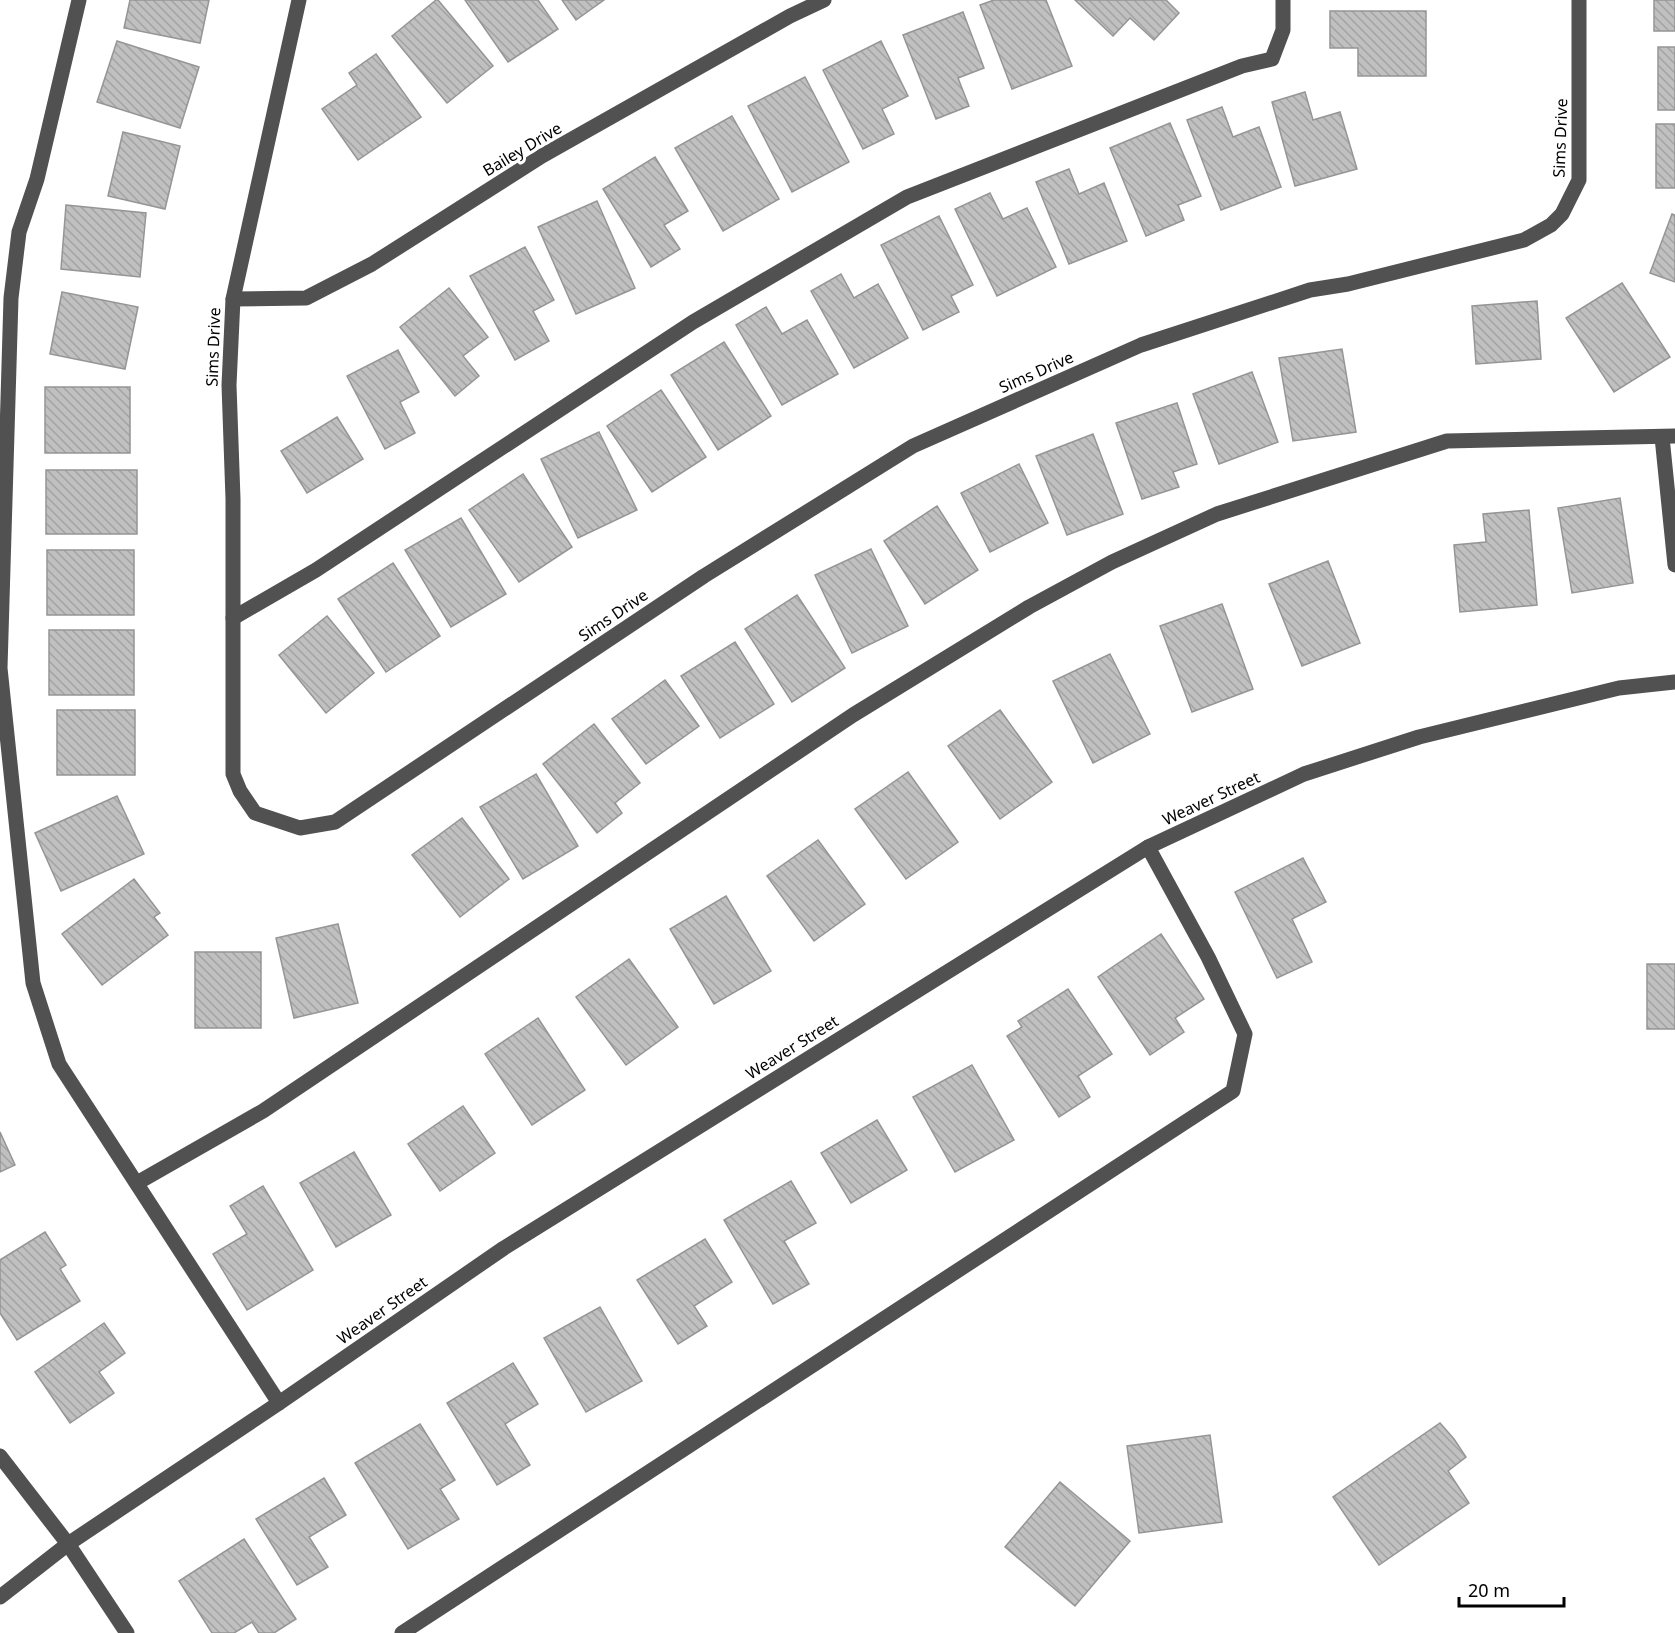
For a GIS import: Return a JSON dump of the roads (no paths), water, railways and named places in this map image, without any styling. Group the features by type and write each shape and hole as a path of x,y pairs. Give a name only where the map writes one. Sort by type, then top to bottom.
{"street":[{"path":"79,0 38,179 19,232 11,298 0,668 33,983 59,1064 279,1403"},
{"name":"Sims Drive","path":"298,0 233,299 229,385 233,499 233,774 240,791 255,813 300,828 335,822 704,576 913,446 1140,345 1310,290 1348,284 1524,240 1551,225 1562,214 1579,180 1579,0"},
{"name":"Bailey Drive","path":"233,299 306,298 372,264 542,156 789,16 824,0"},
{"path":"233,618 316,570 693,322 907,197 1242,66 1272,59 1283,30 1283,0"},
{"path":"137,1183 263,1111 853,715 1029,607 1112,562 1217,514 1447,441 1668,437 1675,565"},
{"name":"Weaver Street","path":"0,1597 68,1544 279,1403 504,1248 1148,847 1304,774 1419,736 1619,688 1675,682"},
{"path":"402,1633 475,1588 1233,1091 1245,1034 1208,957 1148,847"},
{"path":"0,1456 68,1544 127,1633"}]}
